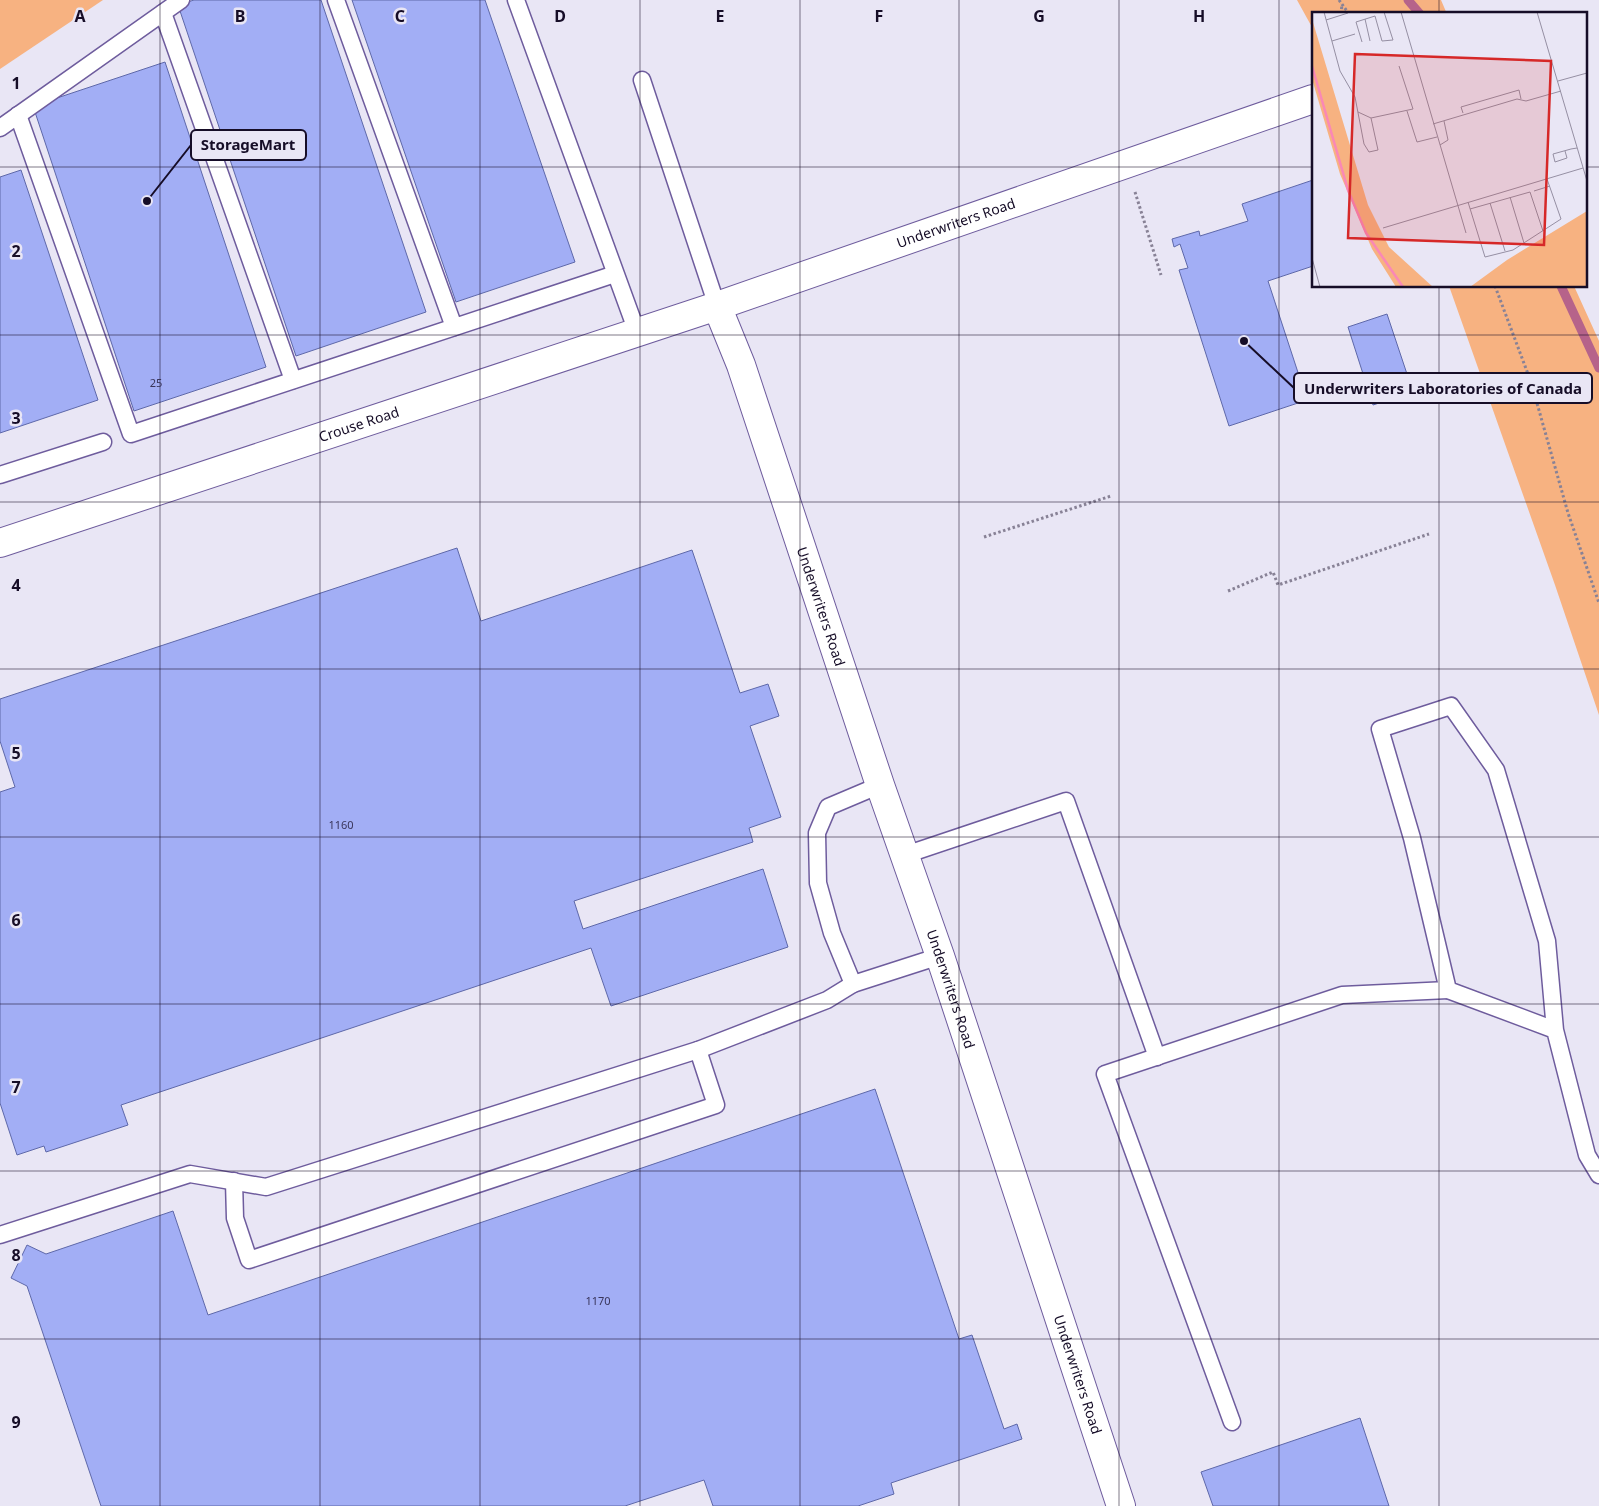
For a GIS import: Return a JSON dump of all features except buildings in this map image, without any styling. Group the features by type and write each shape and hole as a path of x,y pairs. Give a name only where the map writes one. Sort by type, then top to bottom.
{"street":[{"name":"Underwriters Road","path":"1121,1506 940,956 880,785 741,365 717,306 1312,99"},
{"name":"Crouse Road","path":"0,543 717,306"}],"lane":[{"path":"0,128 181,0"},
{"path":"336,0 454,327"},
{"path":"516,0 636,332"},
{"path":"162,13 294,380"},
{"path":"642,80 717,306"},
{"path":"18,115 131,434 615,274"},
{"path":"0,474 104,442"},
{"path":"1448,990 1412,838 1380,729 1451,706 1496,770 1547,941 1555,1030 1587,1155 1599,1175"},
{"path":"853,984 832,933 818,883 817,833 828,807 880,785"},
{"path":"905,855 1066,801 1157,1056"},
{"path":"0,1235 190,1174 266,1187 698,1050 827,1000 853,984 940,956"},
{"path":"1232,1422 1105,1074 1342,995 1448,990 1555,1030"},
{"path":"234,1182 235,1218 250,1260 716,1105 698,1050"}],"path":[{"path":"1339,0 1348,12"},
{"path":"1341,12 1342,4"},
{"path":"1126,164 1161,275"},
{"path":"1496,288 1531,382 1568,513 1599,603"},
{"path":"984,537 1111,496"},
{"path":"1228,590 1273,572 1278,585 1429,534"}],"shaded area":[{"path":"0,0 103,0 0,69"},
{"path":"1297,0 1441,0 1446,12 1312,12 1312,27"},
{"path":"1450,288 1575,288 1599,341 1599,715"}],"waterway":[{"path":"1408,0 1418,12"},
{"path":"1562,288 1599,368"}],"place":[{"name":"StorageMart","path":"147,201"},
{"name":"Underwriters Laboratories of Canada","path":"1244,341"}]}
